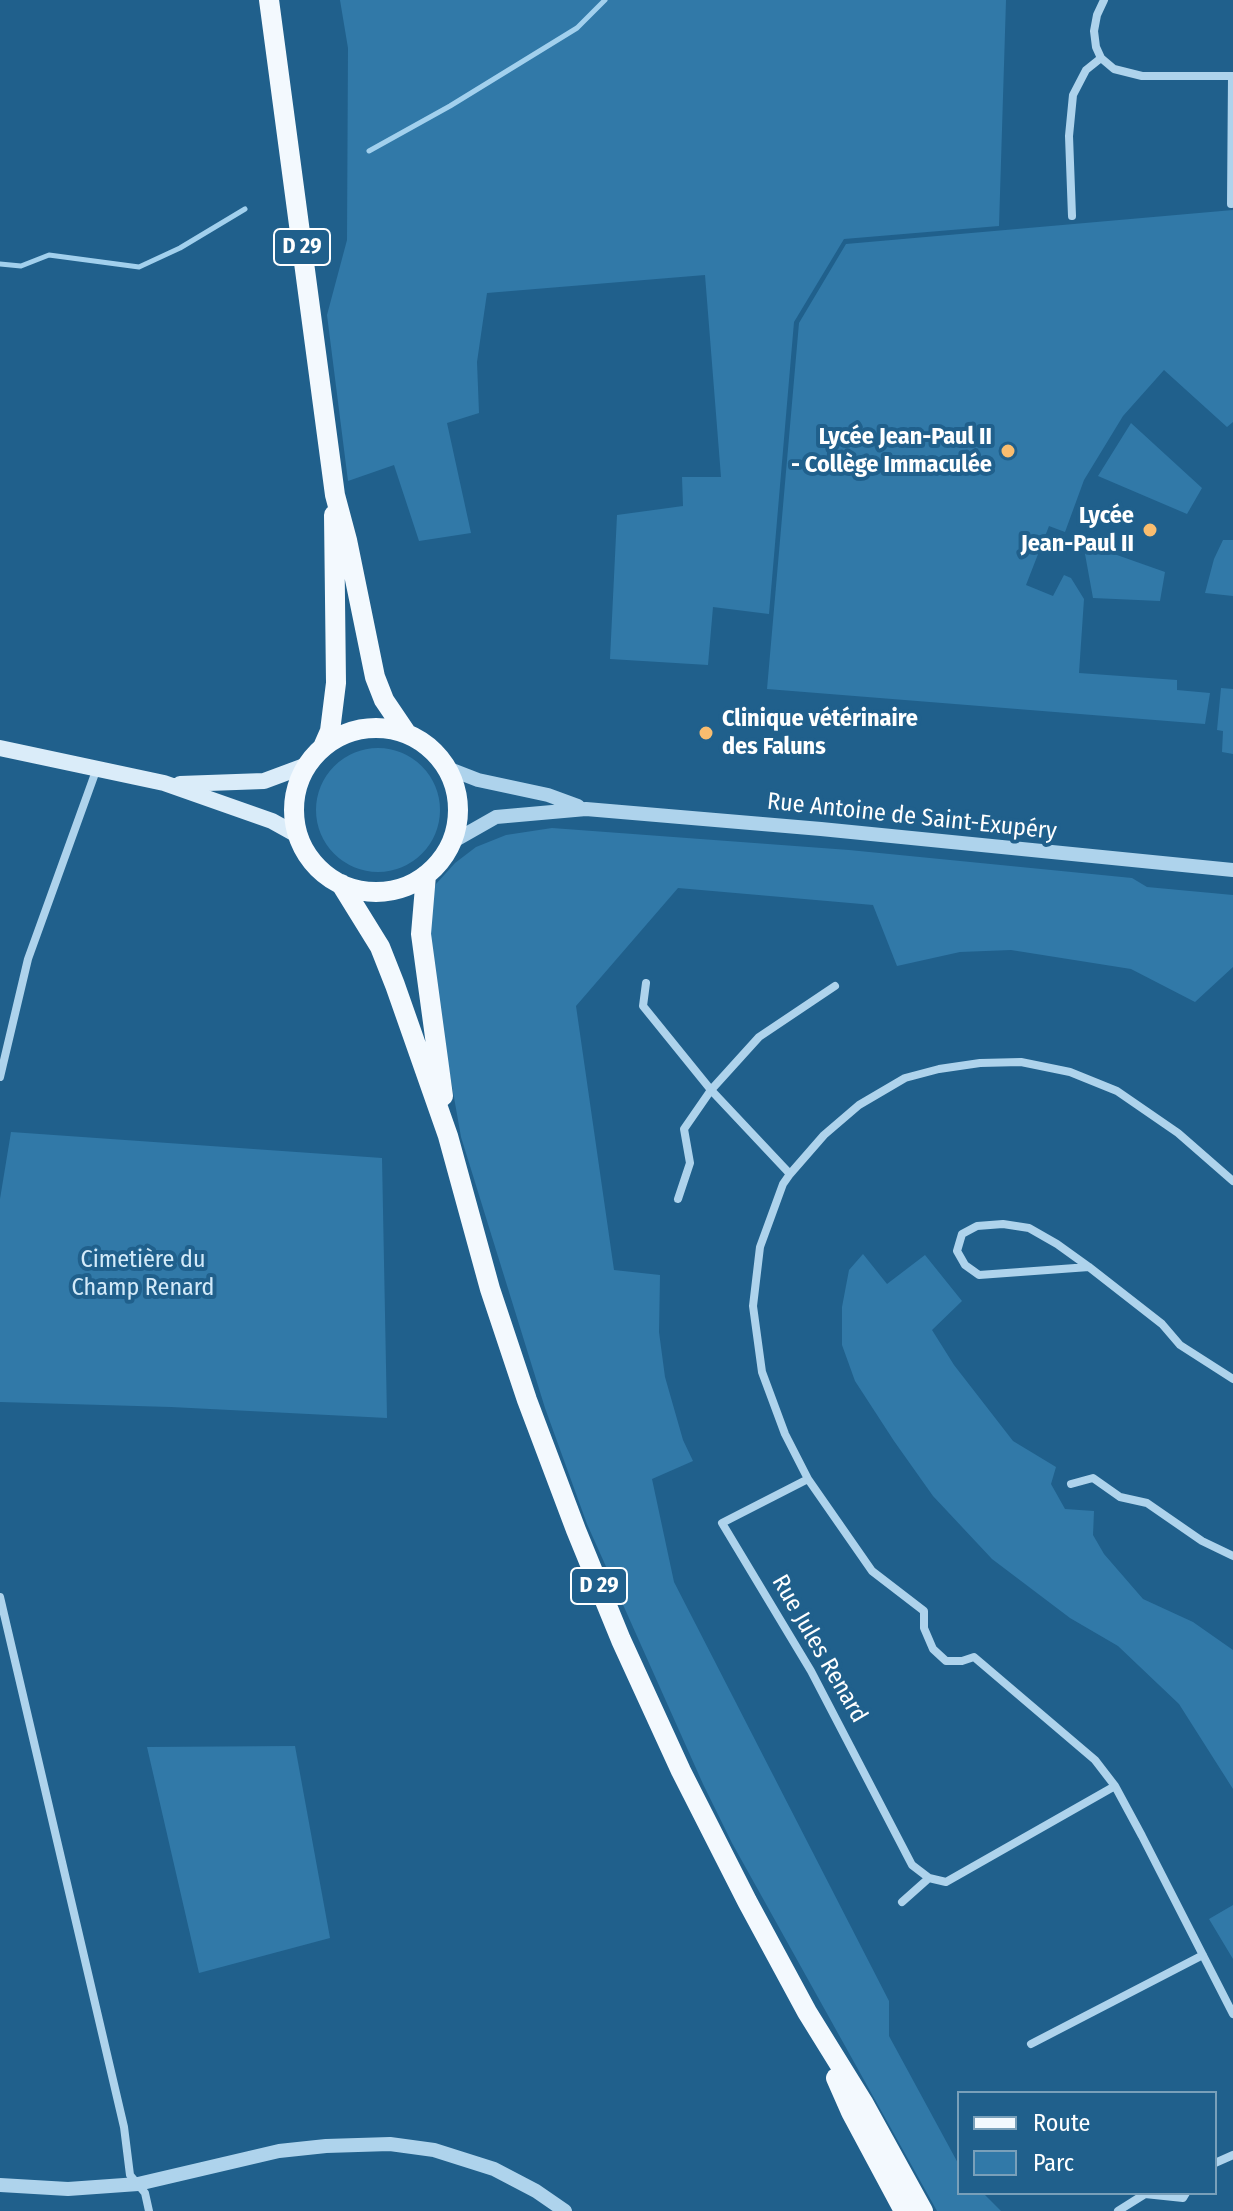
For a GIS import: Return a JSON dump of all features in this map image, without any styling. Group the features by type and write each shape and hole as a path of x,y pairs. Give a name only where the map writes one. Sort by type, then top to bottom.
{"main road":[{"name":"D 29","path":"269,0 335,495 336,683 330,731 323,747"},
{"name":"D 29","path":"335,495 375,677 384,700 407,734"},
{"path":"378,727 407,734 423,742 447,768 458,804 452,842 441,860 411,884 377,892 341,884 316,865 299,836 295,800 299,782 307,765 323,747 349,732 378,727"},
{"path":"0,748 164,783 272,821 299,836"},
{"path":"164,783 264,781 307,765"},
{"name":"D 29","path":"426,875 421,934 448,1136"},
{"name":"D 29","path":"341,884 380,947 448,1136 509,1345 595,1579 681,1771 807,2012 851,2112 903,2210"},
{"name":"D 29","path":"807,2012 864,2104 923,2211"}],"street":[{"path":"1104,0 1094,31 1096,47 1101,58 1114,69 1127,74 1232,76 1231,204"},
{"path":"1072,216 1069,136 1073,95 1086,70 1101,58"},
{"path":"0,1077 28,959 97,768"},
{"name":"Rue Antoine de Saint-Exupéry","path":"447,768 489,783 548,795 586,809"},
{"name":"Rue Antoine de Saint-Exupéry","path":"452,842 496,817 586,809 1233,870"},
{"path":"646,983 643,1006 711,1090 790,1174"},
{"path":"678,1199 690,1163 684,1129 711,1090 759,1037 835,986"},
{"path":"1233,1181 1178,1133 1117,1091 1070,1072 1021,1062 980,1063 939,1069 905,1078 859,1105 824,1135 790,1174 783,1184 760,1247 753,1306 762,1372 785,1434 808,1479 872,1571 924,1611 924,1628 933,1649 946,1661 974,1657 1095,1760 1115,1786 1233,2014"},
{"path":"1089,1267 979,1275 965,1265 957,1251 962,1234 977,1226 1003,1224 1029,1228 1089,1267 1162,1324 1180,1345 1233,1379"},
{"path":"1071,1484 1093,1478 1120,1497 1147,1503 1202,1541 1233,1556"},
{"name":"Rue Jules Renard","path":"808,1479 722,1523 811,1671 912,1865 929,1878"},
{"path":"0,1597 124,2127 130,2175 145,2193 149,2211"},
{"path":"902,1902 929,1878 946,1882 1115,1786"},
{"path":"1031,2044 1203,1955"},
{"path":"0,2185 68,2189 138,2184 279,2151 390,2144 434,2150 494,2169 536,2191 565,2211"},
{"path":"1118,2211 1143,2195"},
{"path":"1154,2195 1183,2198 1185,2195"}],"green space":[{"path":"340,0 1006,0 999,226 844,239 794,322 769,614 713,607 708,665 610,659 617,515 683,506 682,477 721,477 705,275 487,293 477,362 479,413 447,423 471,533 419,541 394,465 348,481 327,315 347,240 348,48"},
{"name":"Lycée Jean-Paul II - Collège Immaculée","path":"1233,210 1233,422 1227,427 1164,370 1123,416 1084,480 1065,532 1049,526 1026,585 1053,596 1064,575 1071,578 1084,599 1079,673 1177,680 1177,690 1210,693 1205,724 767,689 799,323 846,244"},
{"path":"1131,423 1202,488 1187,514 1098,476"},
{"path":"1223,540 1233,540 1233,596 1205,593 1214,559"},
{"path":"1083,543 1165,572 1160,601 1093,598"},
{"path":"1221,688 1233,689 1233,754 1222,752 1223,731 1217,730"},
{"path":"378,748 402,753 422,766 435,786 440,810 435,834 422,854 402,867 378,872 354,867 334,854 321,834 316,810 321,786 334,766 354,753"},
{"path":"552,828 849,850 1132,878 1147,887 1233,895 1233,967 1195,1002 1131,969 1011,950 960,952 897,966 873,905 678,888 576,1006 614,1270 660,1275 659,1332 665,1377 683,1440 693,1461 652,1479 674,1582 889,2001 889,2036 957,2161 957,2195 985,2195 1001,2211 937,2211 732,1843 703,1784 587,1524 545,1408 461,1137 440,1018 429,923 430,899 436,884 455,863 476,847 506,835"},
{"name":"Cimetière du Champ Renard","path":"11,1132 382,1158 387,1418 0,1402 0,1199"},
{"path":"863,1254 887,1284 925,1255 962,1301 932,1330 954,1365 1013,1441 1056,1467 1051,1484 1065,1509 1094,1511 1093,1535 1104,1554 1143,1599 1193,1622 1233,1650 1233,1789 1179,1704 1118,1646 1070,1618 992,1559 933,1496 894,1441 855,1381 842,1345 842,1307 849,1270"},
{"path":"295,1746 330,1938 199,1973 147,1747"},
{"path":"1233,1905 1233,1959 1209,1919"}],"waterway":[{"path":"369,151 450,106 577,28 605,0"},
{"path":"0,264 21,266 49,255 139,267 180,248 245,209"}],"place":[{"name":"Lycée Jean-Paul II - Collège Immaculée","path":"1008,451"},
{"name":"Lycée Jean-Paul II","path":"1150,530"},
{"name":"Clinique vétérinaire des Faluns","path":"706,733"}]}
